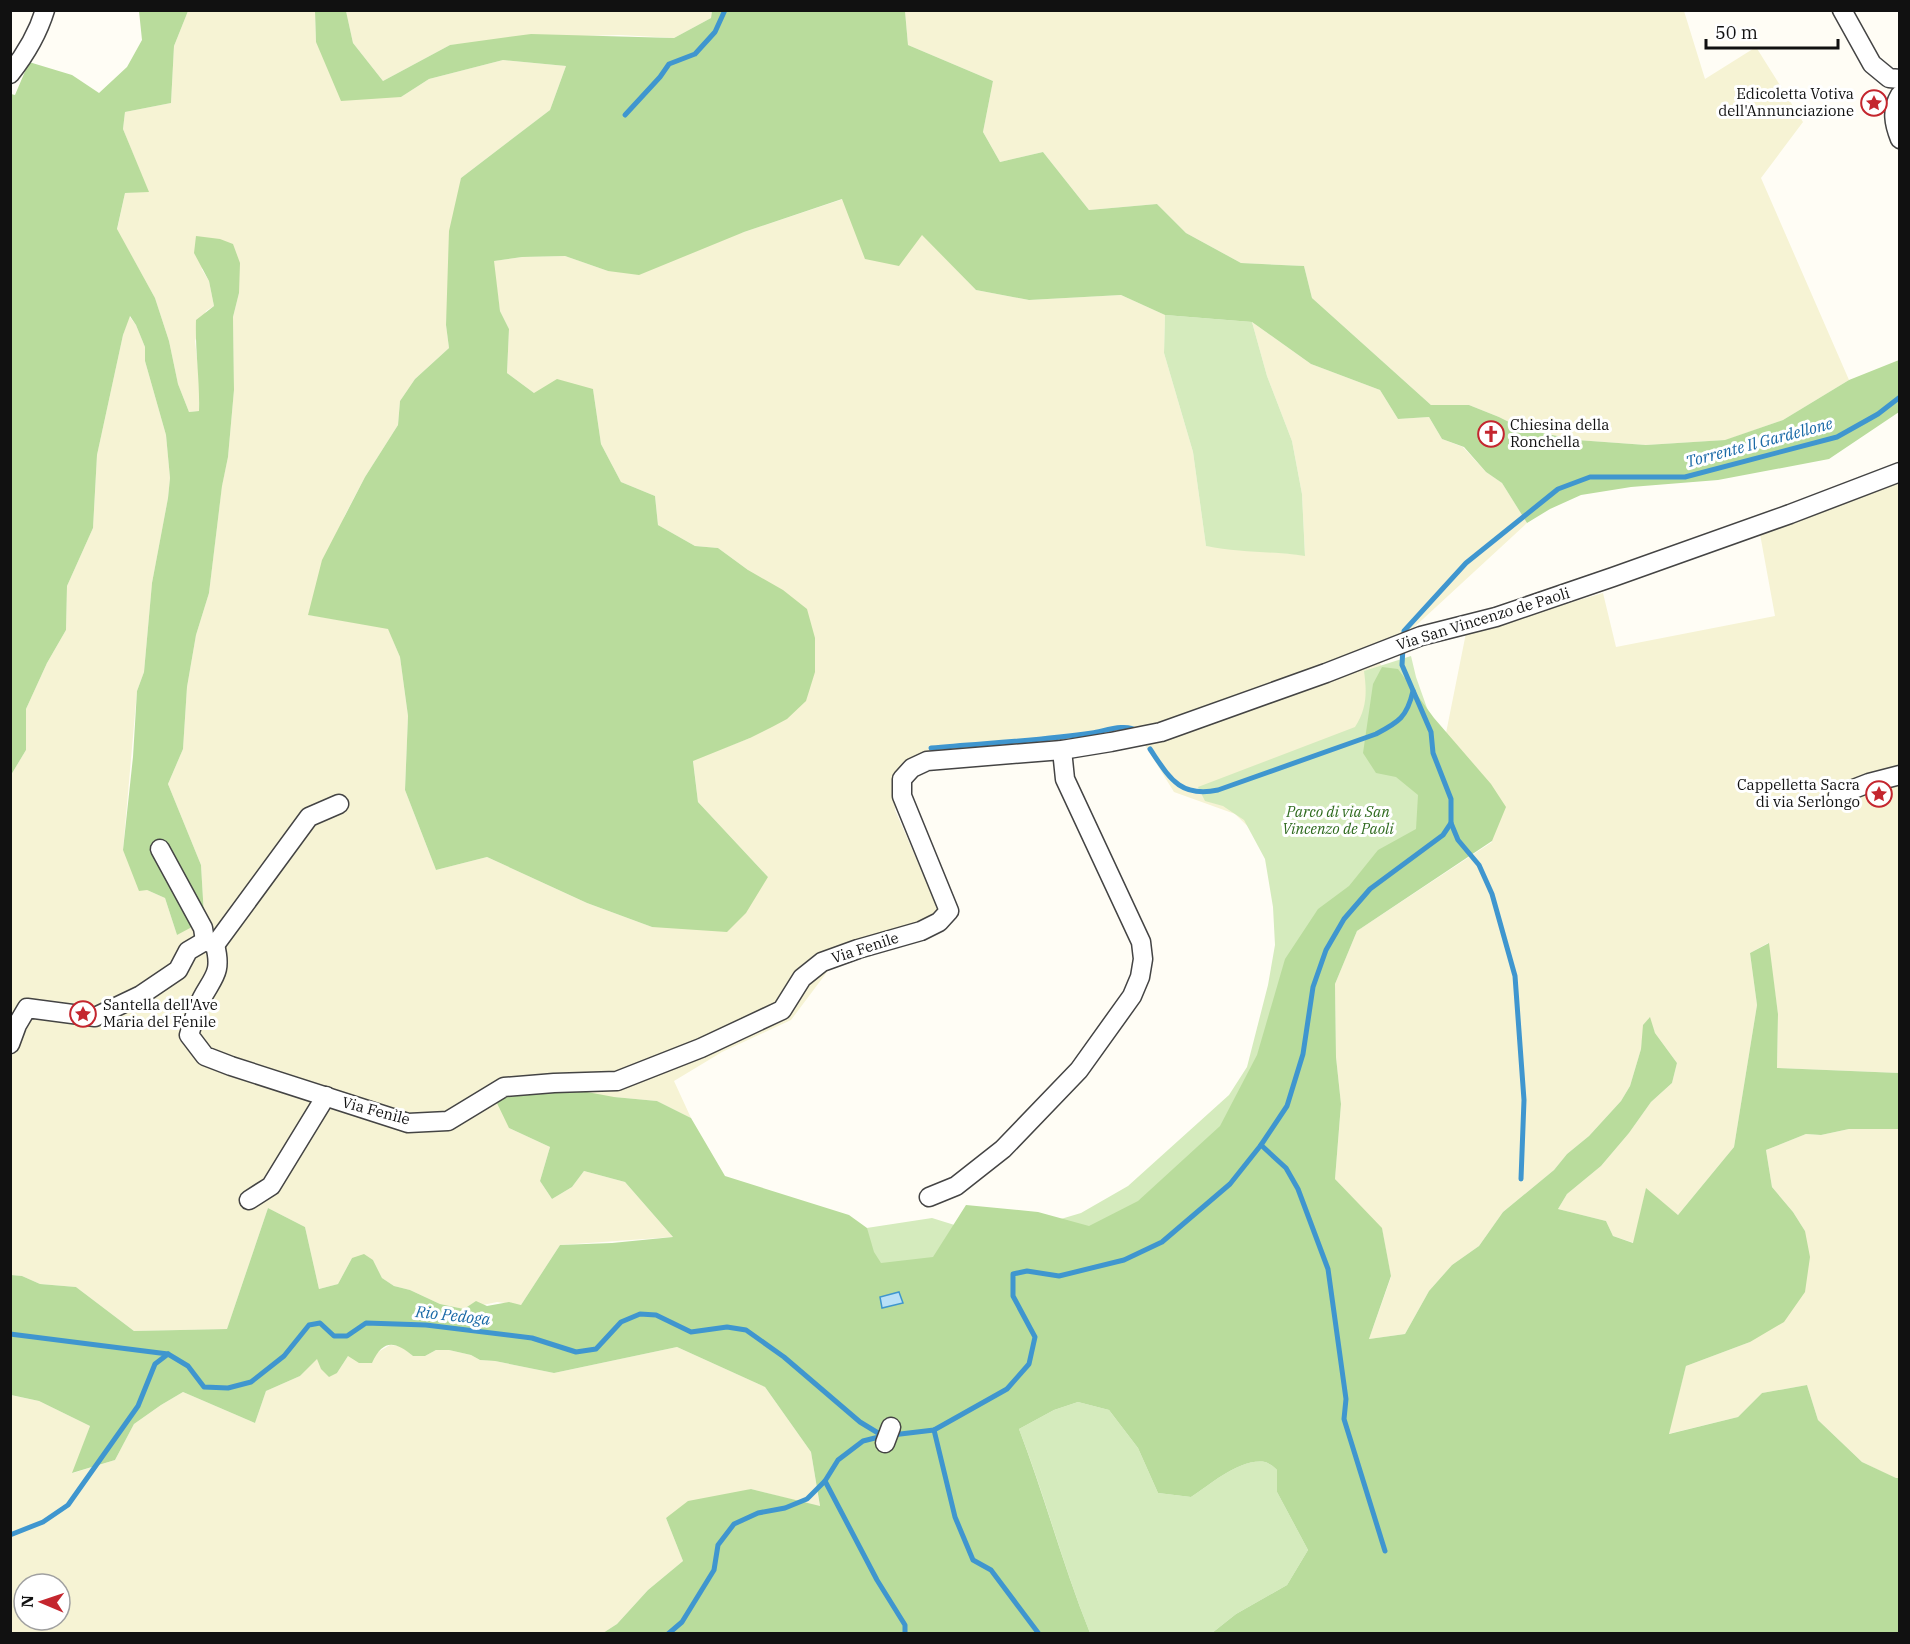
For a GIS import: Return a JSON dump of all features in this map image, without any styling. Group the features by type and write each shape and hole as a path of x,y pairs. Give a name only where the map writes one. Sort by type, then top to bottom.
{"street":[{"path":"10,74 31,44 45,10"},
{"path":"1842,10 1872,64 1889,78 1899,79"},
{"path":"1899,95 1894,110 1894,119 1899,139"},
{"name":"Via San Vincenzo de Paoli","path":"949,911 902,796 902,779 912,768 927,761 1062,750 1161,732 1415,639 1496,617 1613,578 1899,472"},
{"path":"929,1197 956,1185 1003,1149 1079,1070 1132,996 1140,977 1143,959 1141,942 1065,779 1062,750"},
{"path":"1838,795 1899,775"},
{"path":"10,1044 27,1008 95,1017 141,994 178,970 188,951 210,943 309,817 339,804"},
{"path":"160,849 210,943"},
{"name":"Via Fenile","path":"210,943 219,960 213,982 201,999 189,1035 205,1056 408,1123 448,1120 504,1087 617,1081 701,1048 782,1010 802,978 822,962 921,931 939,922 949,911"},
{"path":"249,1200 271,1186 326,1096"}],"shaded area":[{"path":"188,11 315,11 316,42 401,97 429,79 503,60 566,66 550,110 461,178 446,325 449,348 415,379 400,401 398,425 365,477 345,515 309,615 388,628 400,657 408,716 405,790 436,870 487,857 587,903 652,927 768,877 698,802 693,760 750,738 748,570 718,548 695,546 658,525 655,496 621,482 601,444 593,389 534,393 507,373 509,329 500,311 493,261 522,257 565,256 608,271 744,232 843,199 922,234 976,290 1029,300 1121,295 1165,315 1164,353 1193,452 1206,546 1305,555 1302,494 1292,441 1267,376 1252,322 1311,364 1380,390 1398,419 1429,417 1442,439 1463,447 1486,472 1502,483 1527,523 1410,631 1372,647 1382,667 1368,716 1269,847 1235,814 1174,792 1138,734 902,763 895,810 940,913 929,916 830,968 791,1020 722,1052 674,1081 691,1118 657,1101 614,1097 509,1128 550,1147 540,1181 552,1199 572,1187 584,1171 625,1182 673,1237 560,1245 521,1305 497,1302 464,1309 440,1304 410,1290 394,1286 382,1278 373,1260 352,1258 338,1284 319,1289 305,1227 268,1208 227,1329 134,1331 76,1287 40,1284 22,1276 11,1275 11,775 26,750 26,709 47,663 66,630 67,586 93,528 97,455 129,316 136,325 145,347 145,361 166,435 170,478 152,583 144,672 137,691 123,850 147,890 165,898 177,935 204,916 201,865 168,784 183,749 187,687 196,635 209,593 222,485 228,457 234,390 233,317 239,293 201,268 209,281 214,306 206,311 195,341 200,385 199,411 189,412 178,384 169,341 155,298 117,230 125,193 148,191 123,129 125,112 171,103 174,46"},
{"path":"346,11 712,11 711,18 674,38 620,35 580,36 450,45 383,81 353,43"},
{"path":"905,11 1684,11 1705,79 1756,47 1803,122 1761,178 1849,380 1783,420 1726,440 1646,445 1577,440 1523,429 1469,405 1431,405 1312,298 1304,266 1241,263 1186,233 1157,204 1089,210 1043,152 1000,162 983,132 993,81 908,45"},
{"path":"1899,483 1899,1073 1777,1068 1778,1014 1768,943 1750,953 1757,1005 1734,1147 1678,1215 1646,1189 1634,1243 1613,1236 1606,1221 1558,1209 1567,1194 1601,1166 1651,1102 1672,1083 1677,1063 1655,1033 1649,1018 1644,1025 1641,1049 1630,1086 1621,1101 1589,1136 1567,1154 1554,1170 1503,1212 1479,1246 1452,1265 1429,1291 1405,1334 1369,1339 1391,1277 1382,1229 1335,1179 1341,1104 1336,1057 1335,984 1357,931 1492,842 1459,749 1446,733 1466,633 1603,593 1616,647 1775,616 1760,534"},
{"path":"1849,1129 1899,1129 1899,1478 1862,1462 1818,1420 1807,1385 1762,1393 1738,1417 1668,1434 1686,1366 1750,1342 1805,1231 1793,1212 1772,1187 1766,1150 1806,1134 1821,1135"},
{"path":"390,1345 401,1346 413,1356 425,1356 436,1350 449,1350 471,1355 480,1360 554,1373 677,1347 765,1387 811,1452 820,1507 751,1489 666,1518 683,1561 648,1590 617,1624 603,1633 11,1633 10,1395 39,1401 90,1426 73,1473 115,1460 134,1424 183,1392 255,1423 266,1391 300,1376 317,1358 337,1373 348,1356 378,1352"}],"green space":[{"path":"139,11 188,11 174,46 171,103 125,112 123,129 149,192 125,193 117,229 155,298 169,341 178,384 189,412 199,411 196,320 214,306 209,281 194,253 196,236 220,239 233,244 240,263 239,293 233,317 234,390 228,457 222,486 209,593 196,635 187,687 183,749 168,784 201,865 204,916 177,935 165,898 147,890 139,891 123,850 133,757 137,691 144,672 152,583 170,478 166,435 145,361 145,347 130,316 123,335 97,455 93,528 67,586 66,630 47,663 26,709 26,750 11,775 11,94 15,95 29,62 72,75 99,93 127,67 142,40"},
{"path":"315,11 346,11 353,43 383,81 450,45 531,34 674,38 711,18 712,11 905,11 908,45 993,81 983,132 1000,162 1043,152 1089,210 1157,204 1186,233 1241,263 1304,266 1312,298 1431,405 1469,405 1523,429 1577,440 1646,445 1725,440 1783,420 1849,380 1899,360 1899,412 1829,459 1718,480 1631,487 1581,495 1550,509 1527,523 1502,483 1486,472 1464,447 1442,439 1429,417 1398,419 1380,390 1311,364 1252,322 1165,315 1121,295 1029,300 976,290 922,235 899,266 865,259 842,199 744,232 639,275 608,271 565,256 522,257 494,261 500,311 509,329 507,373 534,393 557,379 593,389 601,444 621,482 655,496 658,525 695,546 718,548 748,570 783,590 807,609 815,638 815,672 806,701 787,719 772,727 693,761 698,802 768,877 746,913 727,932 652,927 587,903 487,857 436,870 405,790 408,716 400,657 388,629 308,615 322,560 365,477 398,425 400,401 415,379 449,348 446,325 449,231 461,178 550,110 566,66 503,60 429,79 401,97 341,101 316,42"},
{"path":"1165,315 1252,322 1267,376 1292,441 1302,494 1305,556 1206,546 1193,452 1164,353"},
{"name":"Parco di via San Vincenzo de Paoli","path":"1411,656 1416,677 1460,801 1345,929 1287,1120 956,1336 847,1231 932,1218 977,1232 1044,1224 1081,1213 1128,1186 1229,1095 1247,1067 1268,985 1275,945 1273,907 1265,859 1244,820 1223,806 1205,801 1198,787 1355,727 1362,714 1365,700 1364,671"},
{"path":"1382,667 1398,669 1434,718 1491,784 1506,807 1492,841 1357,931 1335,984 1336,1057 1341,1104 1335,1179 1382,1228 1391,1276 1369,1339 1405,1334 1429,1291 1452,1265 1479,1246 1503,1212 1554,1170 1567,1154 1589,1136 1621,1101 1630,1086 1641,1049 1643,1025 1650,1017 1655,1033 1677,1063 1672,1083 1651,1102 1601,1166 1567,1194 1558,1209 1606,1221 1613,1236 1633,1243 1646,1188 1678,1215 1734,1147 1757,1005 1750,953 1769,943 1778,1014 1777,1068 1899,1073 1899,1129 1849,1129 1821,1135 1806,1134 1766,1150 1772,1187 1793,1212 1805,1231 1810,1257 1805,1292 1784,1322 1750,1342 1686,1366 1669,1434 1738,1417 1762,1393 1807,1385 1818,1420 1862,1462 1899,1478 1899,1633 1212,1633 1236,1614 1287,1585 1308,1550 1277,1492 1277,1470 1267,1463 1255,1462 1236,1468 1191,1497 1158,1493 1138,1448 1109,1410 1078,1402 1054,1410 1019,1429 1090,1633 603,1633 617,1624 648,1590 683,1561 666,1518 688,1501 751,1489 820,1506 811,1452 765,1387 677,1347 554,1373 480,1360 471,1355 449,1350 436,1350 425,1356 413,1356 401,1347 390,1345 385,1346 376,1355 372,1363 359,1363 348,1356 337,1373 329,1377 321,1369 317,1359 300,1376 266,1391 255,1423 183,1392 134,1424 115,1460 72,1473 90,1426 39,1401 11,1395 11,1275 22,1276 40,1284 76,1287 134,1331 227,1329 268,1208 305,1227 319,1289 338,1284 352,1258 364,1254 373,1260 382,1278 394,1286 410,1290 440,1304 464,1309 476,1301 487,1306 509,1302 521,1305 560,1245 673,1237 625,1182 584,1171 572,1187 552,1199 540,1181 550,1147 509,1128 495,1099 560,1087 614,1097 657,1101 691,1118 725,1176 849,1215 867,1228 874,1252 881,1263 933,1257 966,1205 1038,1212 1089,1226 1138,1201 1220,1126 1257,1055 1285,959 1318,909 1349,886 1378,850 1416,829 1418,795 1396,777 1376,773 1363,753 1373,684"},
{"path":"1078,1402 1109,1410 1138,1448 1158,1493 1191,1497 1236,1468 1255,1462 1265,1462 1277,1470 1277,1492 1308,1550 1287,1585 1236,1614 1212,1633 1090,1633 1019,1429 1054,1410"}],"water":[{"path":"899,1292 903,1303 882,1308 880,1297"}],"waterway":[{"path":"625,115 669,64 695,54 715,32 725,10"},
{"name":"Torrente Il Gardellone","path":"1404,638 1404,631 1466,563 1558,489 1590,477 1685,477 1837,437 1878,414 1900,397"},
{"name":"Torrente Il Gardellone","path":"892,1435 934,1430 1007,1389 1029,1364 1035,1337 1013,1296 1013,1274 1027,1271 1059,1276 1124,1260 1162,1242 1230,1184 1261,1145 1287,1106 1303,1054 1313,987 1326,950 1344,919 1370,889 1443,835 1451,823 1451,799 1433,753 1431,732 1402,665 1403,647"},
{"path":"1150,749 1176,783 1184,788 1205,792 1218,790 1376,734 1401,718 1408,707 1413,691"},
{"path":"931,748 1052,738 1121,728 1137,731"},
{"path":"1451,823 1458,840 1479,865 1492,894 1515,976 1524,1100 1521,1179"},
{"path":"1261,1145 1286,1168 1298,1189 1328,1269 1346,1399 1344,1419 1385,1551"},
{"name":"Rio Pedoga","path":"10,1334 168,1354 188,1366 204,1387 228,1388 251,1382 284,1356 309,1325 320,1323 334,1336 347,1336 366,1323 426,1325 532,1338 576,1352 596,1349 621,1322 640,1314 656,1315 691,1332 727,1327 746,1330 784,1357 860,1422 883,1436"},
{"path":"10,1535 43,1522 68,1505 138,1406 155,1364 168,1354"},
{"path":"934,1430 955,1517 973,1560 991,1570 1039,1634"},
{"name":"Torrente Il Gardellone","path":"668,1634 682,1622 714,1570 718,1545 734,1524 758,1513 785,1508 807,1499 825,1481 838,1460 863,1441 883,1436"},
{"path":"825,1481 877,1580 905,1625 905,1634"}],"place":[{"name":"Edicoletta Votiva dell'Annunciazione","path":"1874,103"},
{"name":"Chiesina della Ronchella","path":"1491,434"},
{"name":"Cappelletta Sacra di via Serlongo","path":"1879,794"},
{"name":"Santella dell'Ave Maria del Fenile","path":"83,1014"}]}
